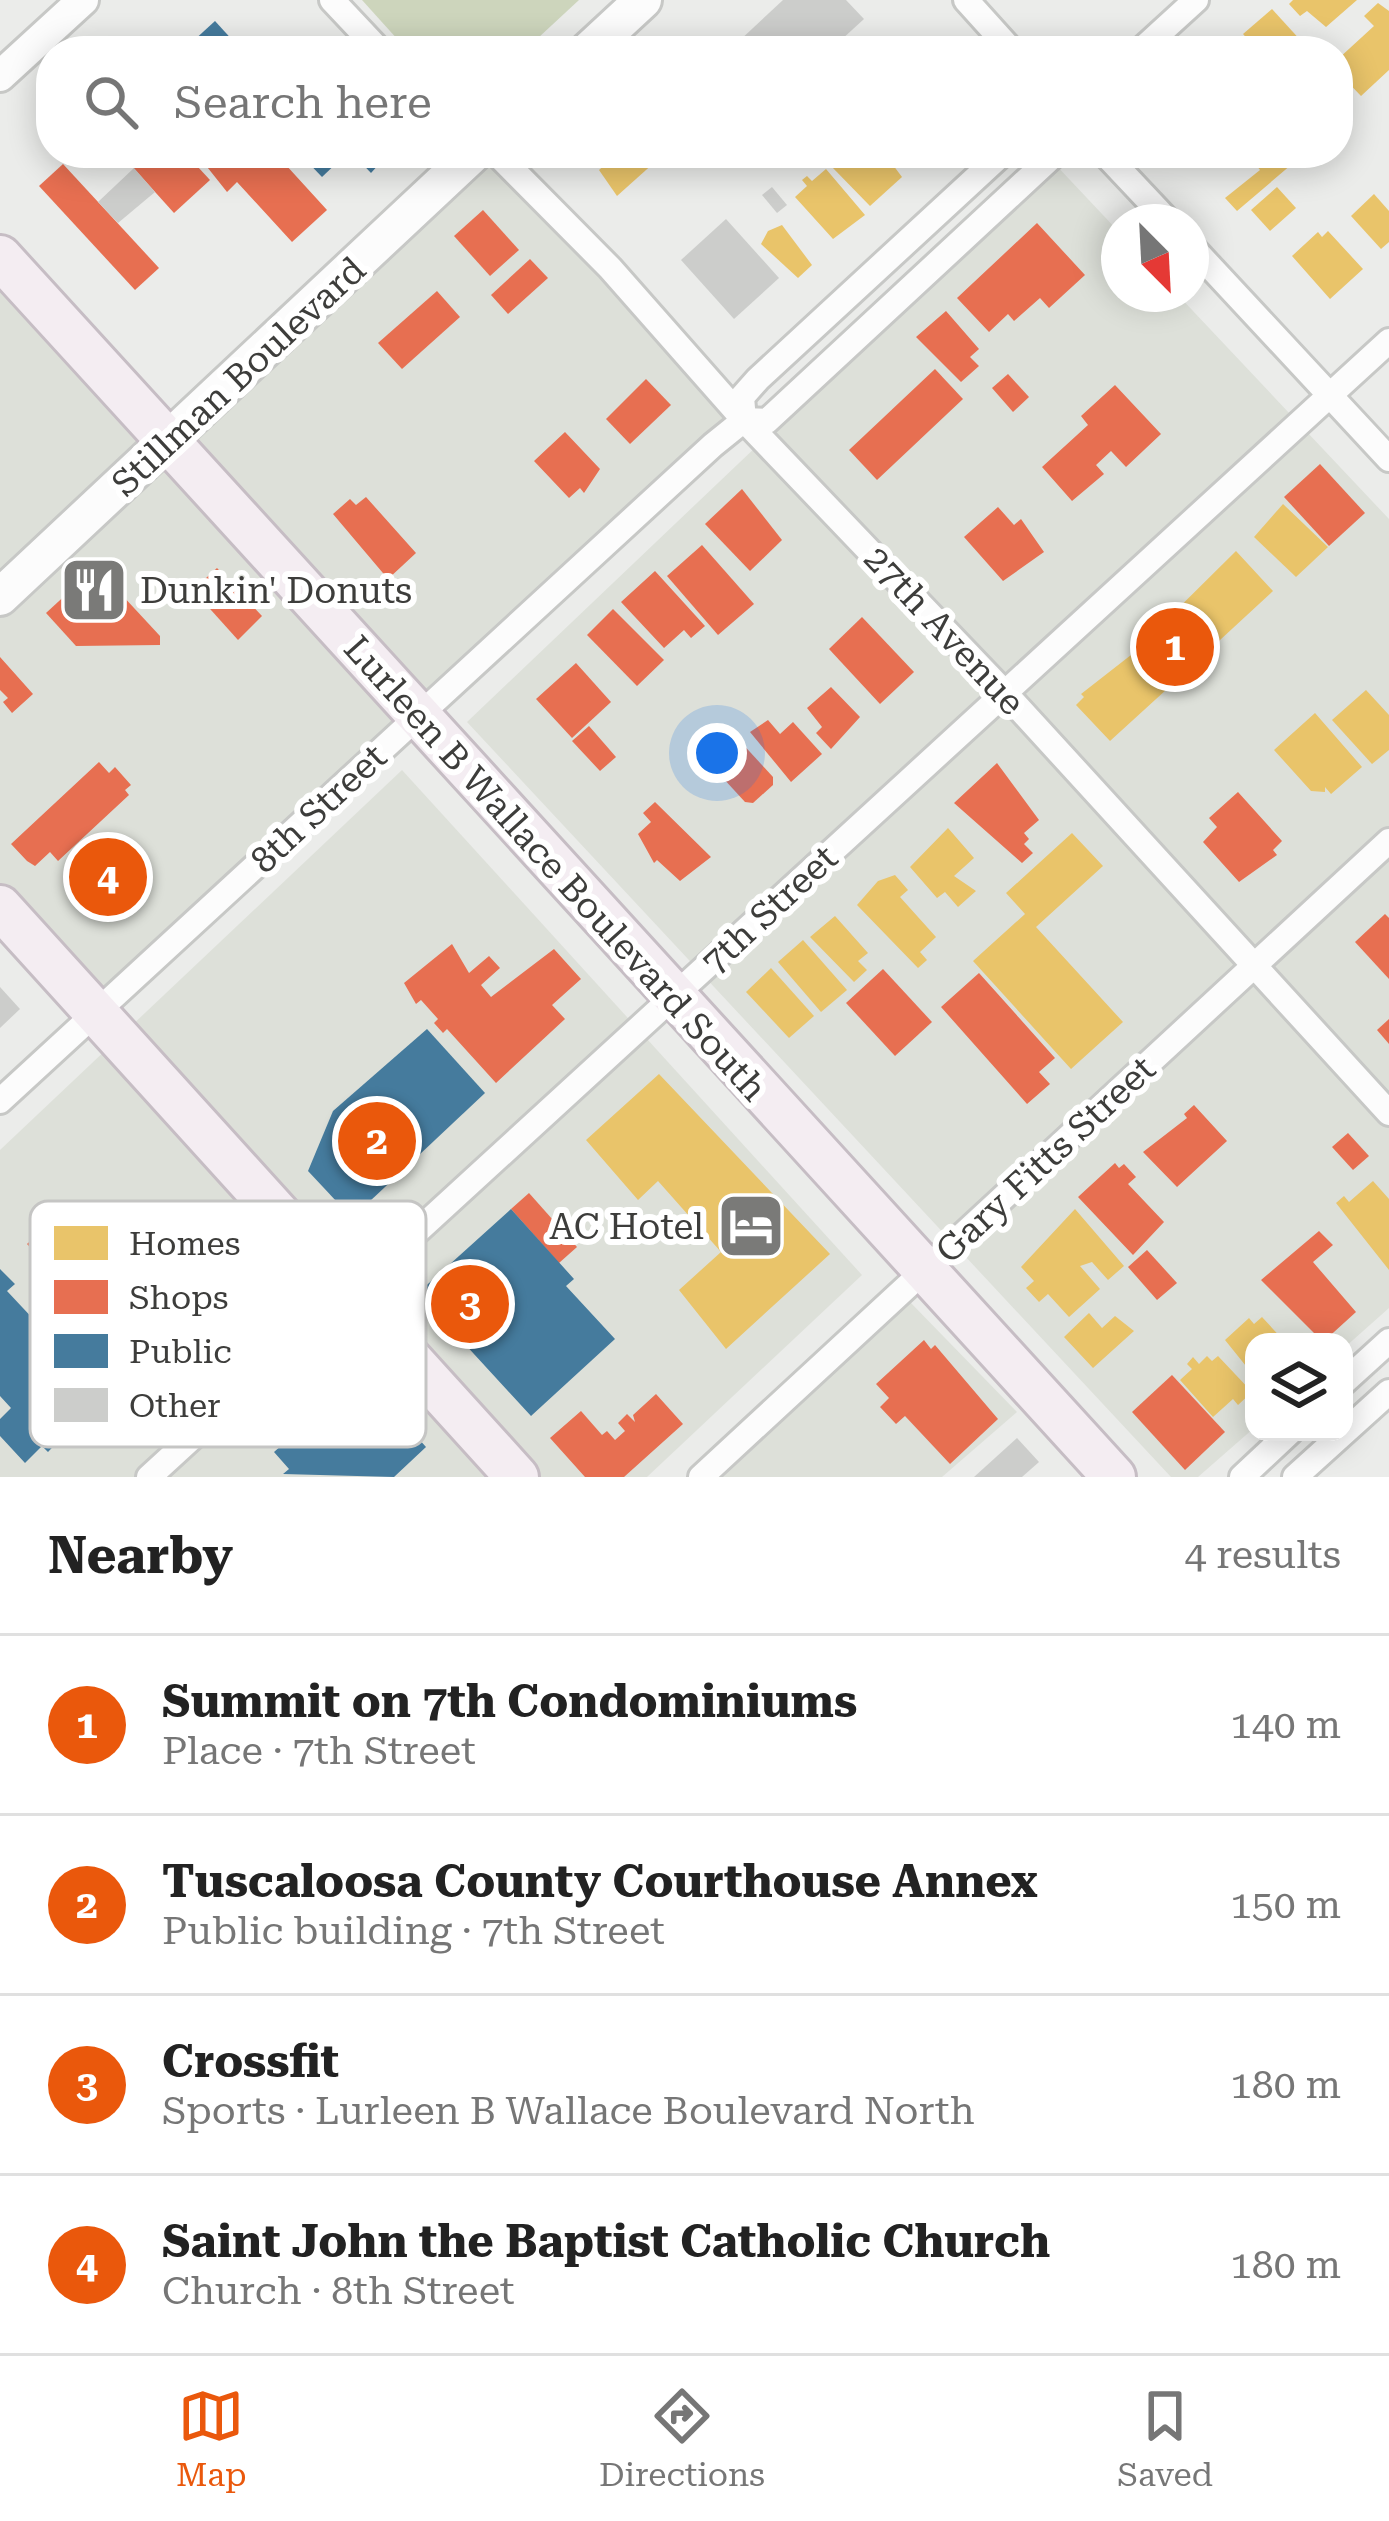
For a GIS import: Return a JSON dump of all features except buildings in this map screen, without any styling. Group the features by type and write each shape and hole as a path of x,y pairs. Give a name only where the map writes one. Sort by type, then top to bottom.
{"highway":[{"name":"Lurleen B Wallace Boulevard South","path":"0,257 1114,1477"},
{"path":"0,907 269,1201"},
{"path":"426,1376 517,1477"}],"main road":[{"path":"604,36 644,0"},
{"name":"Stillman Boulevard","path":"0,598 458,168"}],"street":[{"path":"44,36 83,0"},
{"path":"332,0 366,36"},
{"path":"966,0 998,36"},
{"path":"1156,36 1196,0"},
{"path":"0,76 36,43"},
{"name":"27th Avenue","path":"511,168 610,268 744,420 1005,693 1389,1113"},
{"name":"8th Street","path":"744,420 742,397 758,379 987,168"},
{"name":"8th Street","path":"0,1101 744,420 767,421 1040,168"},
{"path":"1119,168 1152,204"},
{"path":"1209,265 1389,459"},
{"name":"7th Street","path":"426,1223 1389,341"},
{"name":"Gary Fitts Street","path":"701,1477 1389,841"},
{"path":"1353,1374 1389,1341"},
{"path":"1294,1477 1389,1392"},
{"path":"1242,1477 1280,1441"},
{"name":"7th Street","path":"149,1477 182,1447"}],"shaded area":[{"path":"460,168 491,168 745,416 98,1011 0,907 0,259 169,442"},
{"path":"1049,168 1059,168 1101,213 1101,312 1194,312 1389,519 1389,1308 1353,1340 1353,1333 1245,1333 1245,1436 1198,1477 1171,1477 467,722"},
{"path":"402,770 862,1275 647,1477 0,1477 0,1150"},
{"path":"910,1302 1017,1412 942,1477 723,1477"}],"green space":[{"path":"362,0 579,0 540,36 394,36"}],"place":[{"name":"Dunkin' Donuts","path":"94,590"},
{"name":"Summit on 7th Condominiums","path":"1175,647"},
{"name":"Saint John the Baptist Catholic Church","path":"108,877"},
{"name":"Tuscaloosa County Courthouse Annex","path":"377,1141"},
{"name":"AC Hotel","path":"751,1226"},
{"name":"Crossfit","path":"470,1304"}]}
